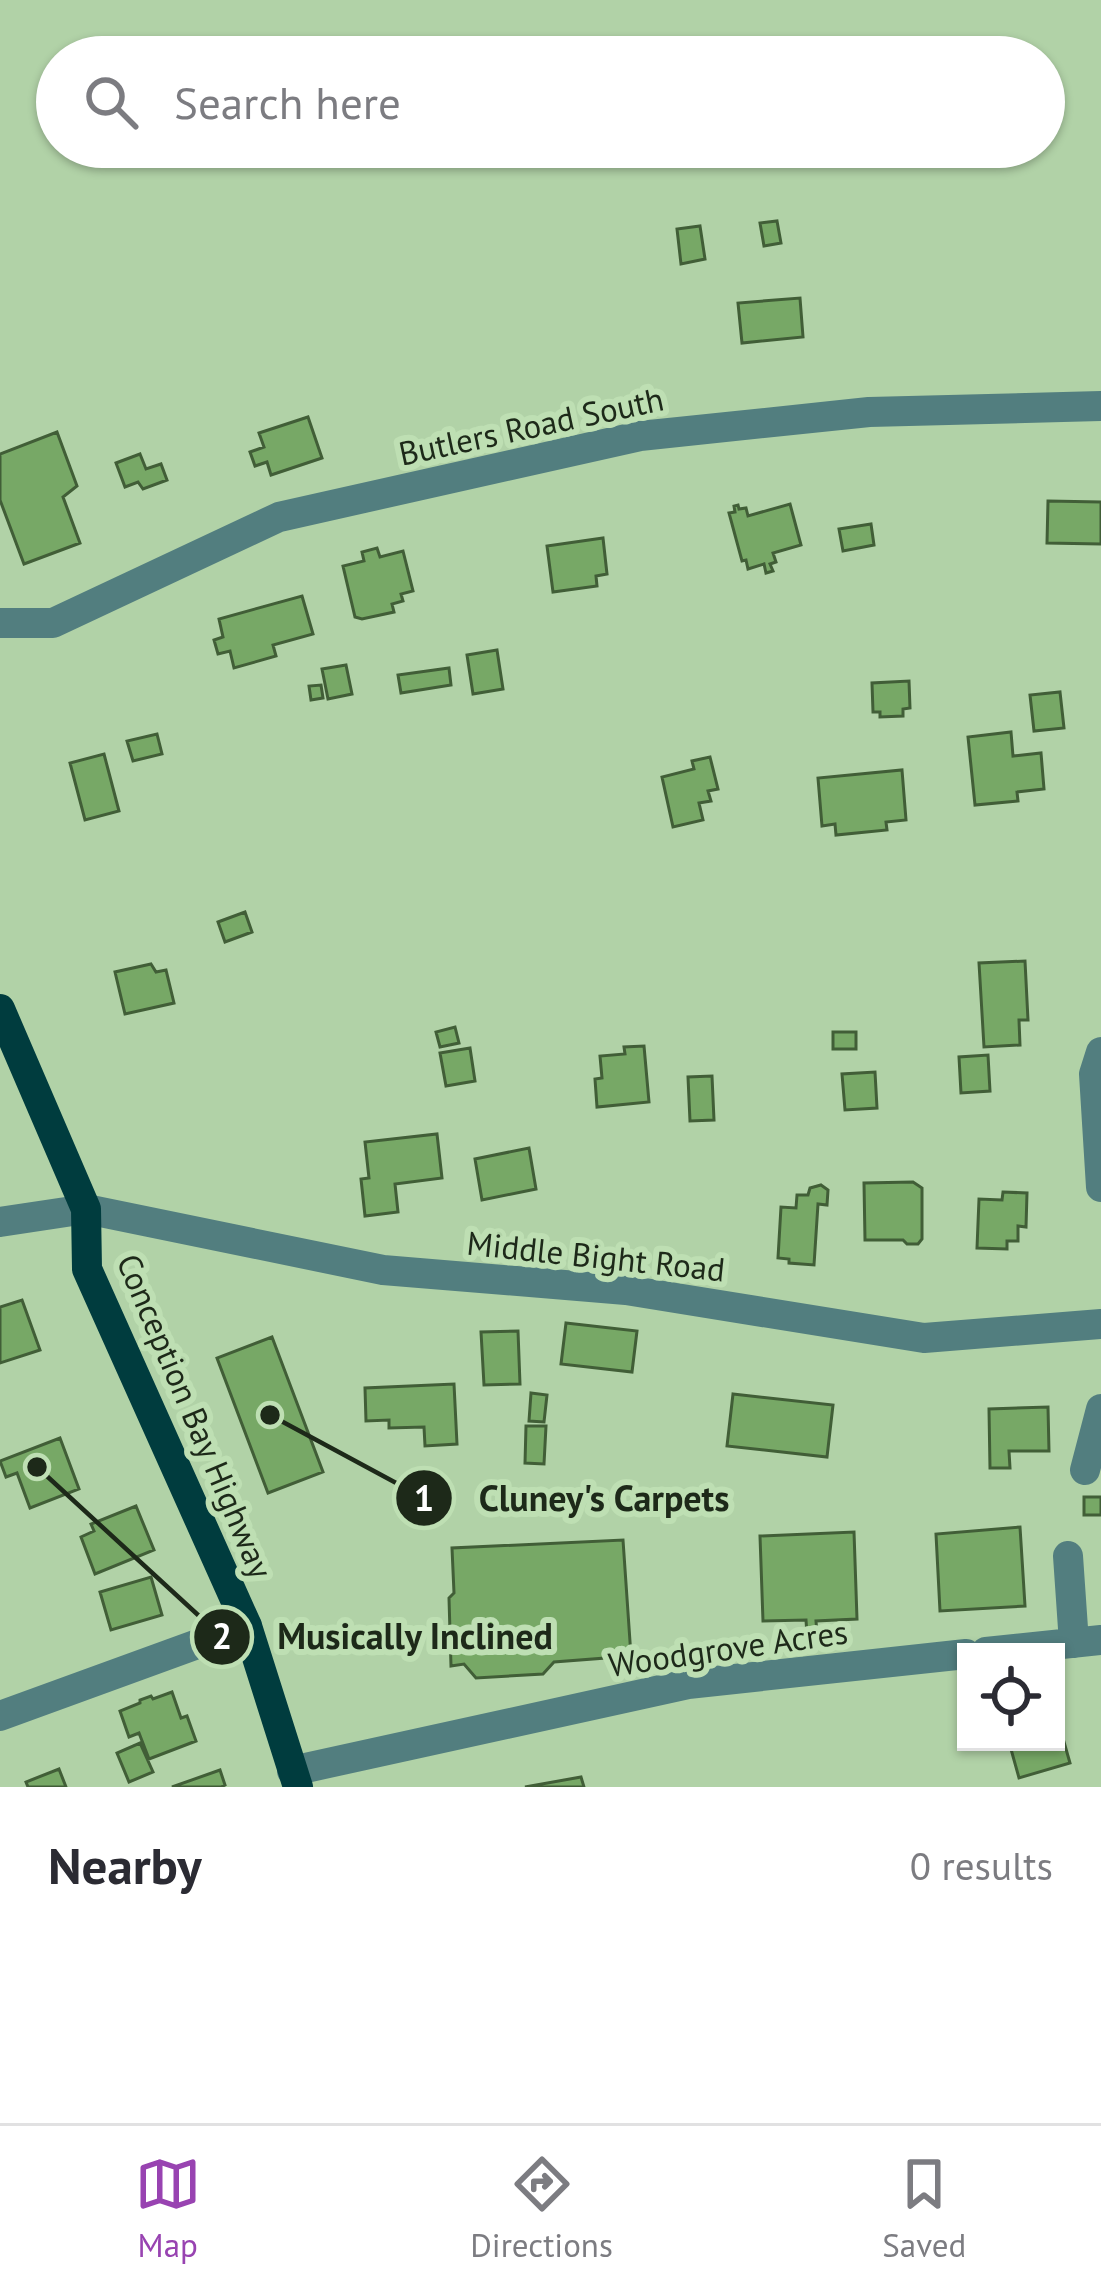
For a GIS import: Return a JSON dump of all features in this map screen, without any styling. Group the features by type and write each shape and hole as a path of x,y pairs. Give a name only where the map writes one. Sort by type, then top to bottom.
{"main road":[{"name":"Conception Bay Highway","path":"0,1009 86,1209 87,1269 247,1626 295,1779"}],"street":[{"name":"Butlers Road South","path":"0,623 53,623 279,517 640,436 869,412 1101,406"},
{"path":"1101,1052 1094,1074 1101,1187"},
{"path":"0,1222 86,1209"},
{"name":"Middle Bight Road","path":"86,1209 382,1270 626,1289 924,1338 1101,1324"},
{"path":"1085,1470 1101,1409"},
{"path":"1068,1556 1088,1641"},
{"path":"0,1716 247,1626"},
{"name":"Woodgrove Acres","path":"295,1779 688,1684 957,1655"}],"building":[{"path":"777,221 781,243 764,246 760,223"},
{"path":"700,226 705,259 681,264 677,229"},
{"path":"800,298 803,337 742,343 738,303"},
{"path":"308,417 322,458 271,475 267,462 255,466 250,452 264,447 259,433"},
{"path":"57,432 77,486 63,497 80,543 24,564 0,500 0,454"},
{"path":"140,454 146,469 161,464 167,480 143,489 138,482 125,487 116,463"},
{"path":"1048,501 1101,502 1101,544 1047,543"},
{"path":"790,504 801,545 773,553 773,571 766,573 764,564 748,569 729,513 738,505 746,508 748,516"},
{"path":"871,524 874,545 843,551 839,529"},
{"path":"603,538 607,574 596,576 597,586 553,592 547,546"},
{"path":"377,548 380,557 403,551 413,591 401,594 403,601 392,604 394,612 362,619 355,617 343,566 364,561 362,552"},
{"path":"302,596 313,634 273,645 276,656 234,668 230,651 218,654 214,640 223,637 219,619"},
{"path":"497,650 503,689 473,694 467,655"},
{"path":"346,665 352,694 328,699 322,669"},
{"path":"449,668 451,685 401,693 398,675"},
{"path":"909,681 910,708 903,709 903,716 880,717 880,712 873,712 872,683"},
{"path":"321,685 323,698 311,700 309,686"},
{"path":"1060,692 1064,728 1034,731 1030,695"},
{"path":"1011,732 1013,756 1041,753 1044,789 1017,792 1018,801 975,805 968,737"},
{"path":"157,734 162,754 133,761 127,741"},
{"path":"104,754 119,811 85,820 70,763"},
{"path":"710,757 718,789 708,791 711,801 699,803 703,820 673,827 662,777 694,769 692,761"},
{"path":"902,770 906,820 886,822 887,830 836,835 835,824 822,826 818,778"},
{"path":"245,912 252,932 225,942 218,922"},
{"path":"1025,961 1028,1020 1019,1020 1020,1045 984,1047 979,963"},
{"path":"151,964 156,972 166,970 174,1003 125,1014 115,972"},
{"path":"455,1027 459,1043 440,1047 436,1032"},
{"path":"833,1032 856,1032 856,1049 833,1049"},
{"path":"644,1046 649,1102 597,1107 595,1079 602,1078 600,1056"},
{"path":"470,1048 475,1081 446,1086 440,1053"},
{"path":"988,1055 990,1091 961,1093 959,1057"},
{"path":"875,1072 877,1108 845,1110 842,1074"},
{"path":"712,1076 714,1120 690,1121 688,1077"},
{"path":"437,1134 442,1178 395,1184 398,1212 365,1216 361,1179 369,1178 365,1142"},
{"path":"529,1148 536,1189 482,1200 475,1159"},
{"path":"913,1182 922,1188 922,1239 918,1244 865,1240 864,1183"},
{"path":"821,1185 828,1190 827,1205 818,1204 814,1265 778,1258 781,1207 796,1208 797,1195 808,1195 810,1188"},
{"path":"1003,1192 1027,1193 1026,1227 1018,1226 1018,1241 1007,1241 1007,1249 977,1248 979,1199 1002,1200"},
{"path":"22,1300 40,1350 0,1363 0,1307"},
{"path":"566,1323 637,1331 632,1372 561,1364"},
{"path":"518,1331 520,1384 484,1385 481,1332"},
{"path":"272,1337 323,1472 268,1493 217,1358"},
{"path":"454,1384 457,1444 425,1446 424,1427 389,1428 389,1420 366,1421 365,1388"},
{"path":"531,1393 547,1395 544,1422 529,1421"},
{"path":"733,1394 833,1405 827,1457 727,1446"},
{"path":"1048,1407 1049,1451 1009,1451 1010,1468 990,1468 989,1409"},
{"path":"526,1426 546,1426 544,1464 525,1463"},
{"path":"60,1438 79,1489 30,1508 17,1473 6,1477 0,1461"},
{"path":"1084,1497 1101,1497 1101,1515 1084,1515"},
{"path":"136,1506 154,1550 95,1574 81,1537 94,1531 91,1524"},
{"path":"1020,1527 1025,1606 940,1611 936,1534"},
{"path":"854,1532 857,1619 816,1621 817,1634 807,1635 806,1620 763,1621 760,1536"},
{"path":"623,1540 631,1656 554,1662 543,1674 476,1678 464,1664 451,1666 452,1548"},
{"path":"151,1577 162,1615 111,1630 100,1592"},
{"path":"172,1692 196,1741 149,1759 139,1733 129,1737 120,1711"},
{"path":"140,1743 153,1772 129,1782 117,1753"},
{"path":"1065,1746 1070,1763 1019,1778 1012,1751 1065,1751"},
{"path":"59,1769 66,1787 28,1787 26,1782"},
{"path":"220,1770 225,1785 221,1787 172,1787"},
{"path":"581,1777 584,1787 525,1787"}],"place":[{"name":"Cluney's Carpets","path":"270,1415"},
{"name":"Musically Inclined","path":"37,1467"}]}
